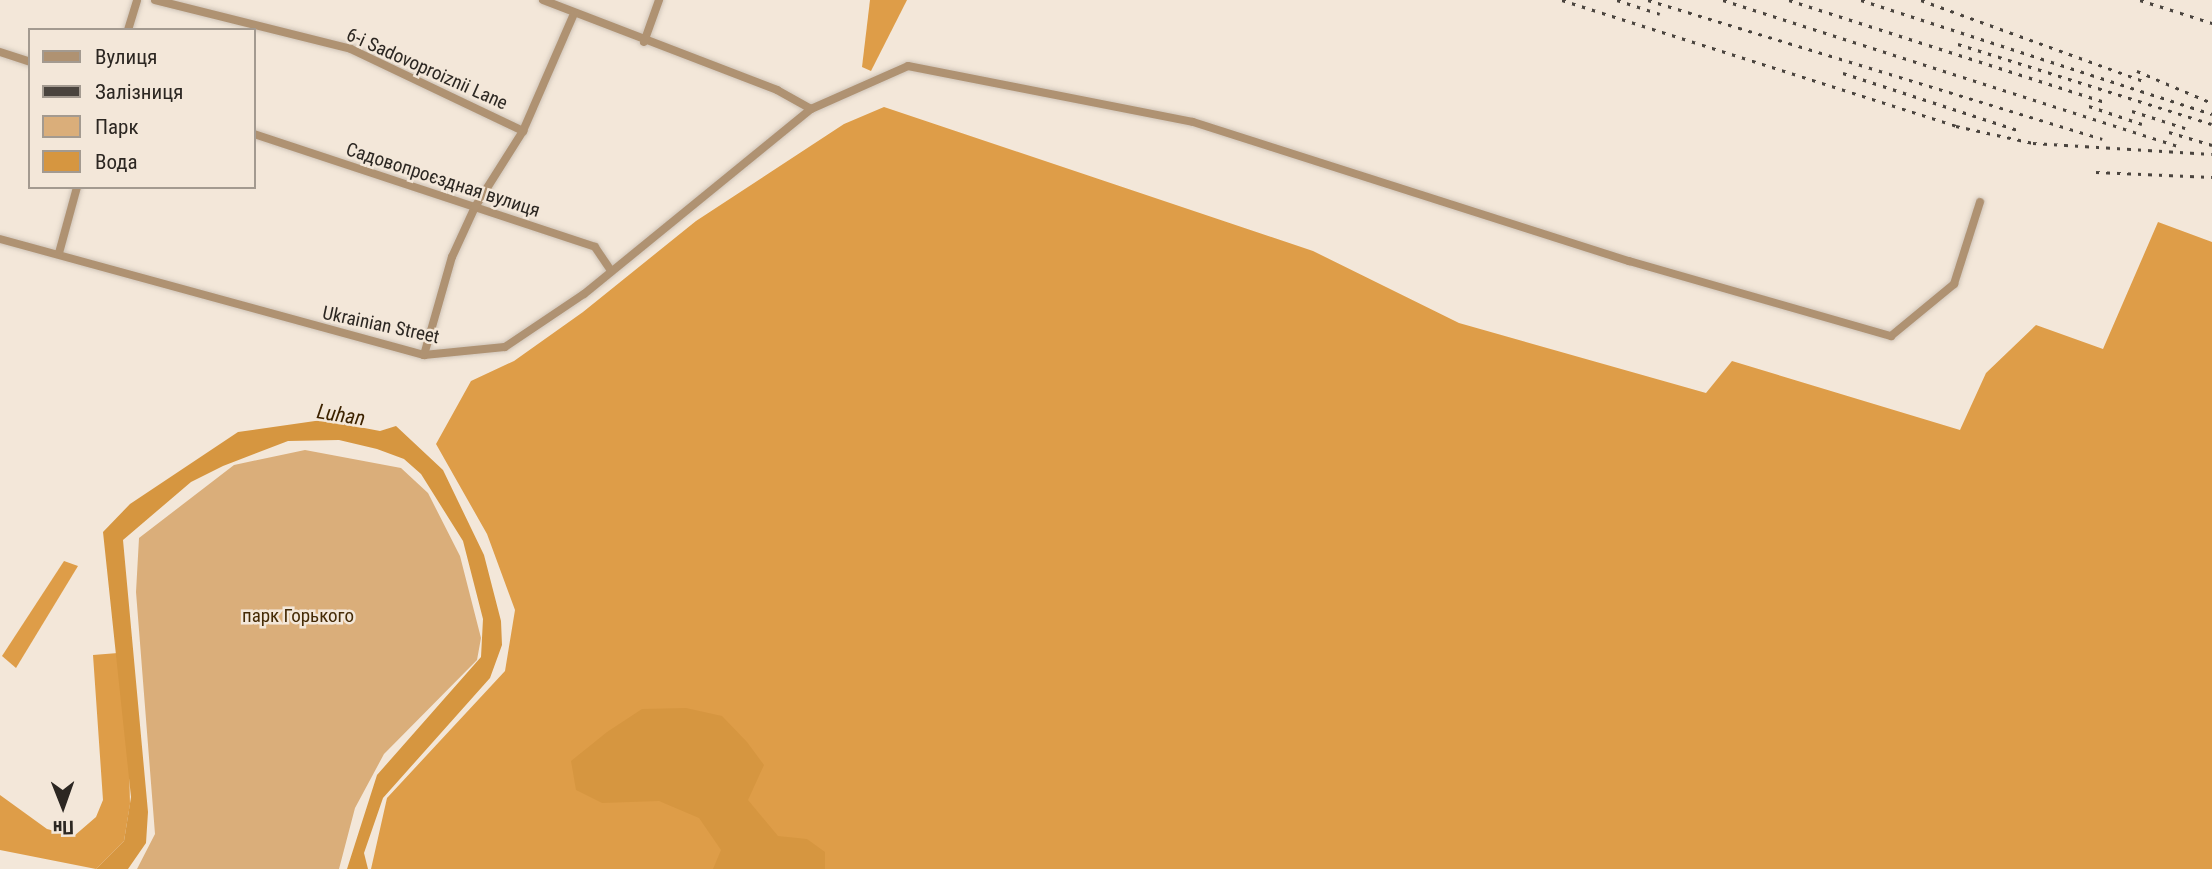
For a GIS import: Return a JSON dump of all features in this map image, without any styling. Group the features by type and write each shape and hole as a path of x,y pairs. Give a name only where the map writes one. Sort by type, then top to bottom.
{"street":[{"path":"129,28 137,0"},
{"name":"6-i Sadovoproiznii Lane","path":"155,0 351,49 523,131"},
{"path":"543,0 573,16 777,90 811,110"},
{"path":"644,42 659,0"},
{"path":"424,355 475,207 523,131 573,16"},
{"path":"0,52 28,61"},
{"name":"Ukrainian Street","path":"0,239 424,355 505,347 611,271 811,110 908,66 1193,122 1629,261 1891,335 1954,284 1980,202"},
{"name":"Садовопроєздная вулиця","path":"256,135 595,247 611,271"},
{"path":"59,253 76,189"}],"green space":[{"name":"парк Горького","path":"305,450 401,468 428,493 460,556 481,638 477,660 384,754 355,808 339,869 137,869 155,834 136,592 139,538 234,465"}],"shaded area":[{"path":"870,0 907,0 871,71 862,67"},
{"path":"884,107 1313,251 1459,323 1706,393 1732,361 1960,430 1986,373 2036,325 2103,349 2158,222 2212,242 2212,869 371,869 387,798 505,671 515,610 487,534 436,444 471,381 514,361 583,312 696,221 844,124"},
{"path":"64,561 78,566 16,668 2,656"},
{"path":"118,653 128,714 130,804 124,841 96,869 0,850 0,795 47,829 74,836 96,817 103,800 93,655"}],"water":[{"path":"322,420 380,431 396,426 443,470 484,555 501,621 502,645 490,678 383,798 364,853 368,869 347,869 377,775 481,657 483,619 463,541 421,474 404,459 377,449 339,440 288,441 223,466 191,482 123,540 148,812 146,843 128,869 96,869 124,841 131,797 103,532 130,504 238,432"},
{"path":"686,708 722,716 747,742 764,765 748,800 778,836 807,839 825,852 825,869 713,869 721,850 699,818 659,801 602,803 576,790 571,761 607,732 642,709"}],"railway":[{"path":"1562,0 1956,126 2033,143 2212,154"},
{"path":"1617,0 1660,14"},
{"path":"1648,0 2102,139"},
{"path":"1723,0 2179,146"},
{"path":"1789,0 2105,102"},
{"path":"1861,0 2212,114"},
{"path":"1921,0 2144,81"},
{"path":"2140,0 2212,23"},
{"path":"1958,44 2212,124"},
{"path":"2137,71 2212,103"},
{"path":"1843,73 2020,131"},
{"path":"2089,106 2142,124"},
{"path":"2132,111 2185,128"},
{"path":"2169,132 2212,145"},
{"path":"2096,172 2212,177"}],"water label":[{"name":"Luhan","path":"341,415"}]}
